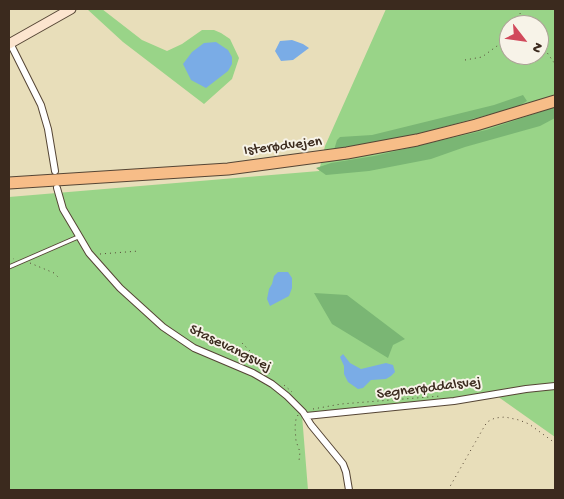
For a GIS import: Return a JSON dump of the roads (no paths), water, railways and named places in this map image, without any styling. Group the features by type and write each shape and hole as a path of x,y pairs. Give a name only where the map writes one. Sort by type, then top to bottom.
{"highway":[{"name":"Isterødvejen","path":"9,184 228,169 347,154 476,126 555,101"}],"street":[{"path":"55,170 48,129 41,105 9,43 71,9"},
{"name":"Stasevangsvej","path":"57,188 63,208 79,236 93,257 120,288 163,327 194,348 253,373 266,380 290,399 305,414 311,425 343,464 349,490"},
{"name":"Segnerøddalsvej","path":"305,414 454,401 555,386"}],"lane":[{"path":"9,267 79,236"}],"water":[{"path":"292,40 309,48 293,60 281,61 275,51 280,41"},
{"path":"216,42 228,50 232,57 232,64 228,71 206,88 191,80 183,64 192,52 204,43"},
{"path":"278,272 288,272 292,278 292,288 289,296 270,306 267,299 269,289 274,276"},
{"path":"343,354 350,363 361,369 386,363 393,365 395,372 386,379 371,380 363,388 358,389 348,382 344,374 344,366 340,357"}]}
